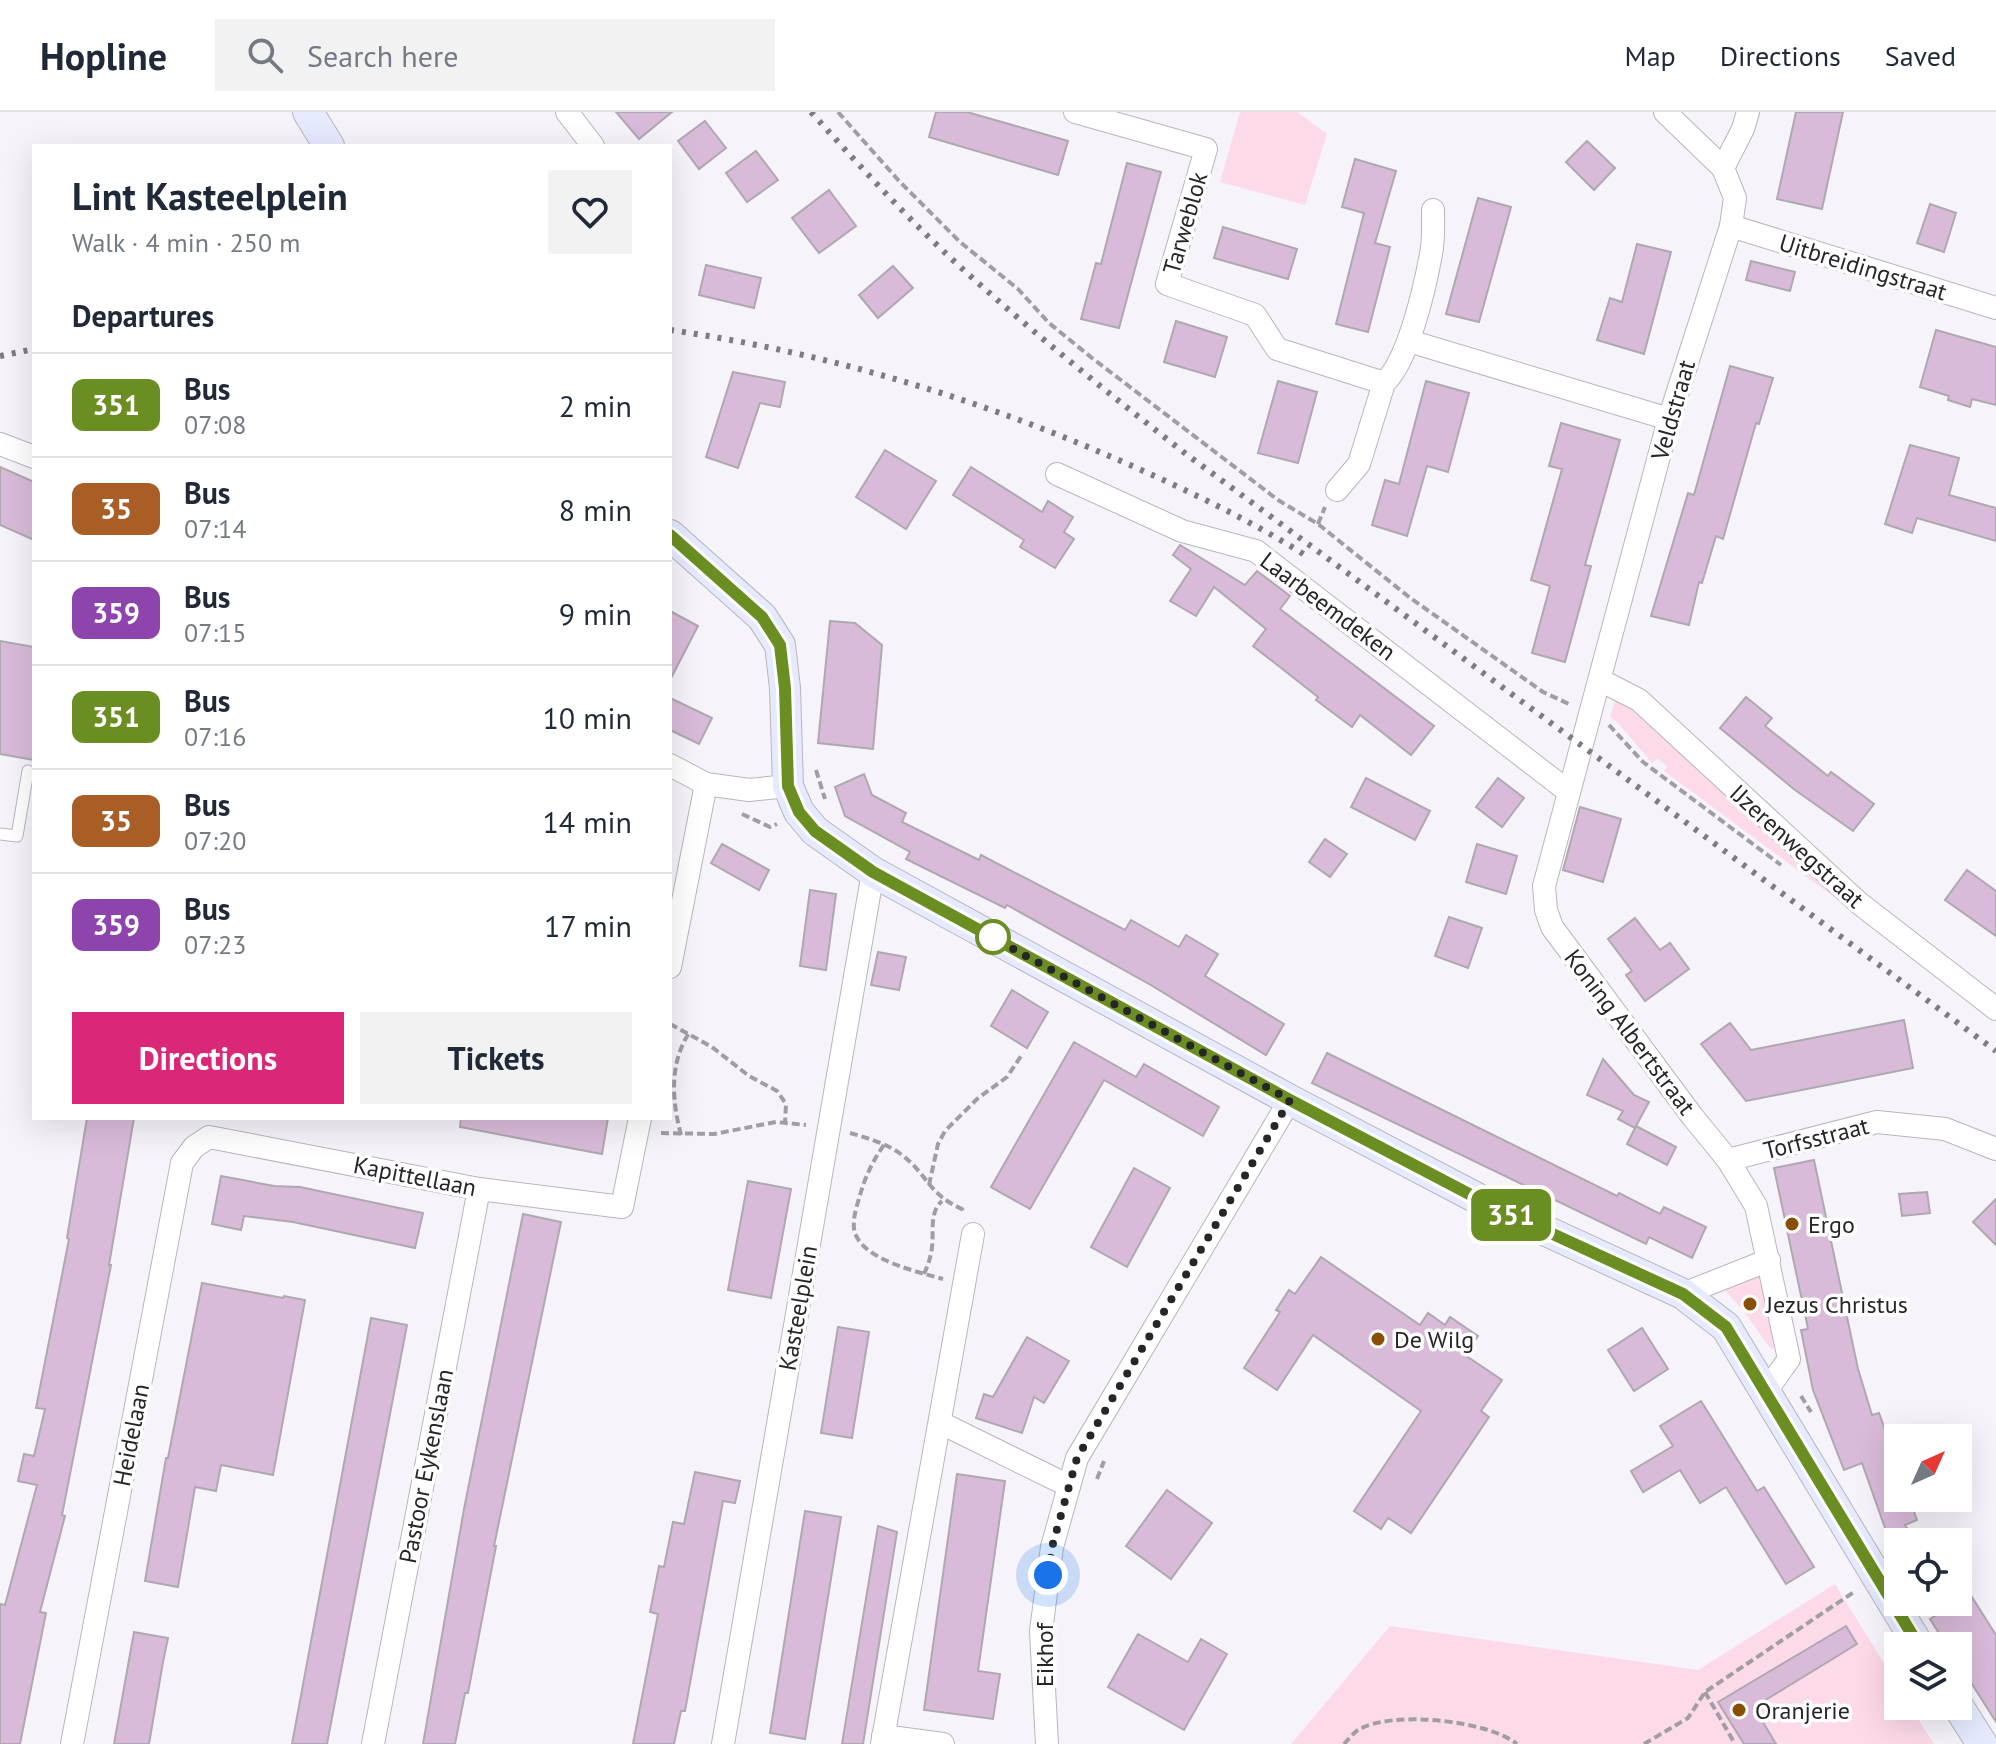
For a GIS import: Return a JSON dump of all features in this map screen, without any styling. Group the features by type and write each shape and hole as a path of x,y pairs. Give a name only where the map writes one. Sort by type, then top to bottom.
{"street":[{"path":"308,112 328,144"},
{"path":"567,112 591,144"},
{"name":"Tarweblok","path":"1075,112 1206,149 1167,284 1255,315 1277,349 1384,383"},
{"path":"1665,112 1723,168 1748,112"},
{"name":"Veldstraat","path":"1591,713 1669,419 1731,226 1735,198 1723,168"},
{"path":"1337,490 1359,464 1384,383 1394,374 1409,341 1432,252 1433,210"},
{"name":"Uitbreidingstraat","path":"1731,226 1996,308"},
{"path":"1409,341 1669,419"},
{"path":"0,444 32,456"},
{"name":"Laarbeemdeken","path":"1057,474 1193,535 1256,551 1569,792"},
{"path":"672,537 762,617 780,645 785,688 788,786 799,812 815,831 873,872 1290,1100 1492,1206 1683,1294 1726,1327 1910,1632"},
{"name":"IJzerenwegstraat","path":"1600,680 1639,700 1859,903 1996,1009"},
{"name":"Koning Albertstraat","path":"1591,713 1544,886 1546,910 1552,927 1728,1160 1756,1206 1789,1359 1766,1391"},
{"path":"672,766 706,784 749,790 788,786"},
{"path":"672,957 706,784"},
{"name":"Kasteelplein","path":"723,1744 873,872"},
{"name":"Eikhof","path":"1047,1744 1041,1631 1052,1547 1077,1458 1290,1100"},
{"name":"Torfsstraat","path":"1728,1160 1877,1122 1945,1129 1996,1149"},
{"name":"Kapittellaan","path":"209,1137 479,1189 622,1207 639,1124"},
{"name":"Heidelaan","path":"72,1744 182,1163 194,1147 209,1137"},
{"name":"Pastoor Eykenslaan","path":"373,1744 479,1189"},
{"path":"943,1744 882,1740 973,1234"},
{"path":"1683,1294 1769,1260"},
{"path":"941,1423 1069,1486"},
{"path":"1967,1720 1982,1744"}],"lane":[{"path":"0,834 17,836 28,771"}],"path":[{"path":"838,112 899,181 960,242 1018,289 1049,323 1092,358 1234,468 1318,524 1353,550 1370,568 1531,684 1591,713 1611,727 1643,762 1665,780"},
{"path":"672,1025 712,1047 749,1076 777,1091 786,1104 785,1123"},
{"path":"681,1135 674,1090 679,1053 689,1033"},
{"path":"929,1185 938,1144 945,1131 977,1099 1007,1077 1023,1053"},
{"path":"639,1124 681,1135 714,1134 746,1126 785,1123 829,1128 868,1138 902,1155 943,1201 962,1209 973,1234"},
{"path":"884,1145 862,1186 854,1216 855,1233 865,1249 875,1255 964,1285"},
{"path":"924,1274 932,1252 934,1214 943,1201"},
{"path":"1095,1485 1109,1449"},
{"path":"1644,1744 1688,1718 1705,1692 1876,1577"},
{"path":"1705,1692 1735,1744"},
{"path":"1344,1744 1358,1730 1421,1718 1472,1725 1517,1744"}],"shaded area":[{"path":"1240,112 1297,112 1327,134 1305,205 1220,182"},
{"path":"1616,698 1624,698 1838,892 1834,897 1664,771 1667,767 1658,758 1652,763 1610,717"},
{"path":"1756,1274 1762,1276 1777,1346 1774,1349 1770,1348 1725,1291"},
{"path":"1835,1584 1884,1663 1884,1720 1919,1720 1934,1744 1291,1744 1390,1626 1698,1670"}],"building":[{"path":"616,112 672,112 639,139"},
{"path":"936,112 967,112 1068,141 1058,175 929,137"},
{"path":"1796,112 1843,112 1822,209 1777,199"},
{"path":"705,121 726,148 699,169 678,141"},
{"path":"1587,141 1615,168 1594,190 1566,162"},
{"path":"756,151 778,180 747,202 726,173"},
{"path":"1355,159 1396,171 1375,243 1390,247 1368,332 1336,324 1364,213 1342,207"},
{"path":"1127,163 1161,172 1119,328 1081,319 1096,263 1101,264"},
{"path":"829,190 856,226 819,253 792,218"},
{"path":"1478,198 1511,207 1479,322 1446,314"},
{"path":"1930,204 1956,213 1944,252 1917,243"},
{"path":"1223,227 1297,249 1288,279 1214,258"},
{"path":"1637,244 1671,252 1644,354 1597,340 1610,298 1622,302"},
{"path":"1751,261 1795,272 1790,291 1746,280"},
{"path":"706,265 761,278 754,308 699,295"},
{"path":"893,266 913,288 878,318 859,295"},
{"path":"1176,321 1227,337 1215,377 1164,362"},
{"path":"1936,330 1996,347 1996,405 1972,399 1970,407 1948,400 1949,396 1920,387"},
{"path":"1730,366 1773,378 1759,424 1756,423 1723,539 1716,536 1702,583 1699,582 1689,625 1651,616 1688,493 1694,495"},
{"path":"733,372 785,382 780,407 760,403 738,468 706,457"},
{"path":"1278,381 1317,392 1298,463 1258,453"},
{"path":"1426,381 1469,393 1448,472 1427,466 1407,536 1372,525 1385,480 1399,484"},
{"path":"1561,423 1620,440 1585,565 1591,566 1565,662 1532,653 1550,586 1531,580 1562,469 1549,466"},
{"path":"1910,445 1959,458 1949,495 1996,508 1996,541 1917,518 1912,533 1885,524"},
{"path":"885,450 936,481 906,529 856,497"},
{"path":"0,467 32,481 32,539 0,525"},
{"path":"971,467 1042,512 1048,501 1073,517 1064,532 1074,539 1055,568 1020,547 1024,540 953,495"},
{"path":"1180,545 1245,585 1257,571 1290,596 1280,609 1434,726 1411,755 1360,715 1352,727 1316,700 1318,697 1253,646 1266,629 1214,587 1196,616 1170,601 1191,569 1173,555"},
{"path":"672,612 698,626 672,676"},
{"path":"830,621 855,623 882,645 873,749 818,743"},
{"path":"0,641 32,647 32,760 0,754"},
{"path":"1746,697 1772,718 1765,726 1828,776 1831,772 1874,804 1853,831 1795,790 1720,728"},
{"path":"672,699 712,718 699,744 672,731"},
{"path":"864,774 872,795 906,813 902,822 979,860 981,855 1125,930 1131,920 1179,947 1186,935 1218,954 1205,976 1284,1024 1266,1055 1149,984 1007,905 1005,908 906,859 910,852 845,816 835,787"},
{"path":"1366,778 1430,811 1415,840 1351,807"},
{"path":"1498,778 1524,798 1502,827 1476,807"},
{"path":"1580,807 1621,819 1603,882 1563,870"},
{"path":"1325,839 1347,854 1330,877 1309,862"},
{"path":"722,844 769,870 759,890 711,863"},
{"path":"1477,844 1517,856 1506,894 1466,882"},
{"path":"1967,870 1996,891 1996,936 1945,900"},
{"path":"810,890 836,894 826,970 800,966"},
{"path":"1449,917 1482,928 1468,968 1435,956"},
{"path":"1635,918 1660,950 1670,943 1689,969 1645,1001 1626,975 1632,971 1608,939"},
{"path":"878,952 906,957 899,990 871,985"},
{"path":"1012,990 1048,1012 1027,1048 991,1026"},
{"path":"1904,1020 1913,1068 1746,1101 1701,1044 1730,1023 1751,1050"},
{"path":"1074,1042 1136,1077 1144,1064 1219,1107 1203,1136 1104,1080 1030,1209 991,1187"},
{"path":"1327,1053 1617,1196 1619,1193 1660,1214 1664,1207 1706,1227 1692,1258 1649,1237 1646,1244 1312,1083"},
{"path":"1603,1059 1634,1095 1649,1102 1636,1126 1676,1147 1667,1165 1627,1144 1635,1128 1618,1119 1623,1111 1587,1095"},
{"path":"87,1120 134,1120 111,1265 62,1515 65,1516 40,1612 46,1613 20,1744 0,1744 0,1604 5,1605 37,1485 18,1481 24,1454 34,1456 45,1409 36,1408"},
{"path":"461,1120 608,1120 602,1154 460,1127"},
{"path":"1814,1160 1858,1369 1872,1415 1879,1413 1884,1427 1884,1512 1914,1512 1917,1520 1905,1525 1907,1528 1885,1528 1862,1463 1844,1470 1813,1390 1801,1330 1808,1329 1774,1168"},
{"path":"1134,1168 1170,1188 1127,1267 1091,1247"},
{"path":"221,1176 274,1186 300,1187 423,1213 415,1248 293,1222 244,1216 241,1230 212,1224"},
{"path":"748,1181 791,1189 771,1298 728,1290"},
{"path":"1927,1192 1930,1213 1902,1216 1899,1194"},
{"path":"1996,1199 1996,1245 1973,1222"},
{"path":"523,1214 561,1222 494,1546 468,1693 465,1693 455,1744 423,1744 464,1509"},
{"name":"De Wilg","path":"1321,1257 1420,1325 1428,1313 1445,1325 1450,1317 1478,1336 1465,1355 1502,1380 1481,1411 1489,1417 1411,1533 1388,1518 1381,1529 1354,1511 1421,1411 1313,1335 1277,1390 1244,1368 1280,1312 1276,1310 1289,1290 1295,1294"},
{"path":"202,1283 305,1300 273,1475 221,1465 216,1491 195,1487 178,1587 145,1581 166,1458"},
{"path":"371,1318 407,1325 327,1744 292,1744"},
{"path":"838,1327 869,1332 852,1438 821,1433"},
{"path":"1642,1328 1668,1369 1634,1391 1608,1350"},
{"path":"1027,1337 1069,1361 1044,1403 1034,1397 1022,1433 976,1418 984,1394 993,1397"},
{"path":"1701,1401 1757,1491 1764,1487 1814,1567 1786,1584 1726,1487 1700,1503 1680,1470 1643,1492 1631,1471 1673,1446 1660,1426"},
{"path":"695,1472 740,1481 735,1503 723,1501 685,1711 681,1711 674,1744 633,1744 658,1614 650,1612 659,1566 664,1567 673,1522 684,1524"},
{"path":"957,1474 1005,1481 978,1671 1000,1674 993,1719 924,1710"},
{"path":"1167,1490 1212,1523 1171,1579 1126,1546"},
{"path":"805,1511 841,1517 805,1739 770,1733"},
{"path":"878,1526 897,1532 863,1744 842,1744"},
{"path":"1972,1597 1996,1635 1996,1722 1972,1684 1972,1632 1938,1632 1930,1619 1935,1616 1972,1616"},
{"path":"1846,1626 1857,1644 1754,1707 1776,1744 1744,1744 1718,1702"},
{"path":"134,1632 168,1638 149,1744 114,1744"},
{"path":"1138,1634 1188,1662 1201,1639 1227,1654 1184,1730 1108,1687"}],"railway":[{"path":"811,112 899,208 955,262 1156,431 1996,1051"},
{"path":"672,330 847,366 962,400 1075,441 1130,465 1243,519 1308,557"},
{"path":"0,356 32,349"}],"bus line":[{"name":"351","path":"672,537 762,617 780,645 785,688 788,786 799,812 815,831 873,872 1290,1100 1492,1206 1683,1294 1726,1327 1910,1632"}],"place":[{"name":"Ergo","path":"1792,1224"},
{"name":"Jezus Christus","path":"1750,1304"},
{"name":"De Wilg","path":"1378,1339"},
{"name":"Oranjerie","path":"1739,1710"}],"route":[{"path":"993,937 984,933 1290,1100 1077,1458 1052,1547 1048,1575"}]}
